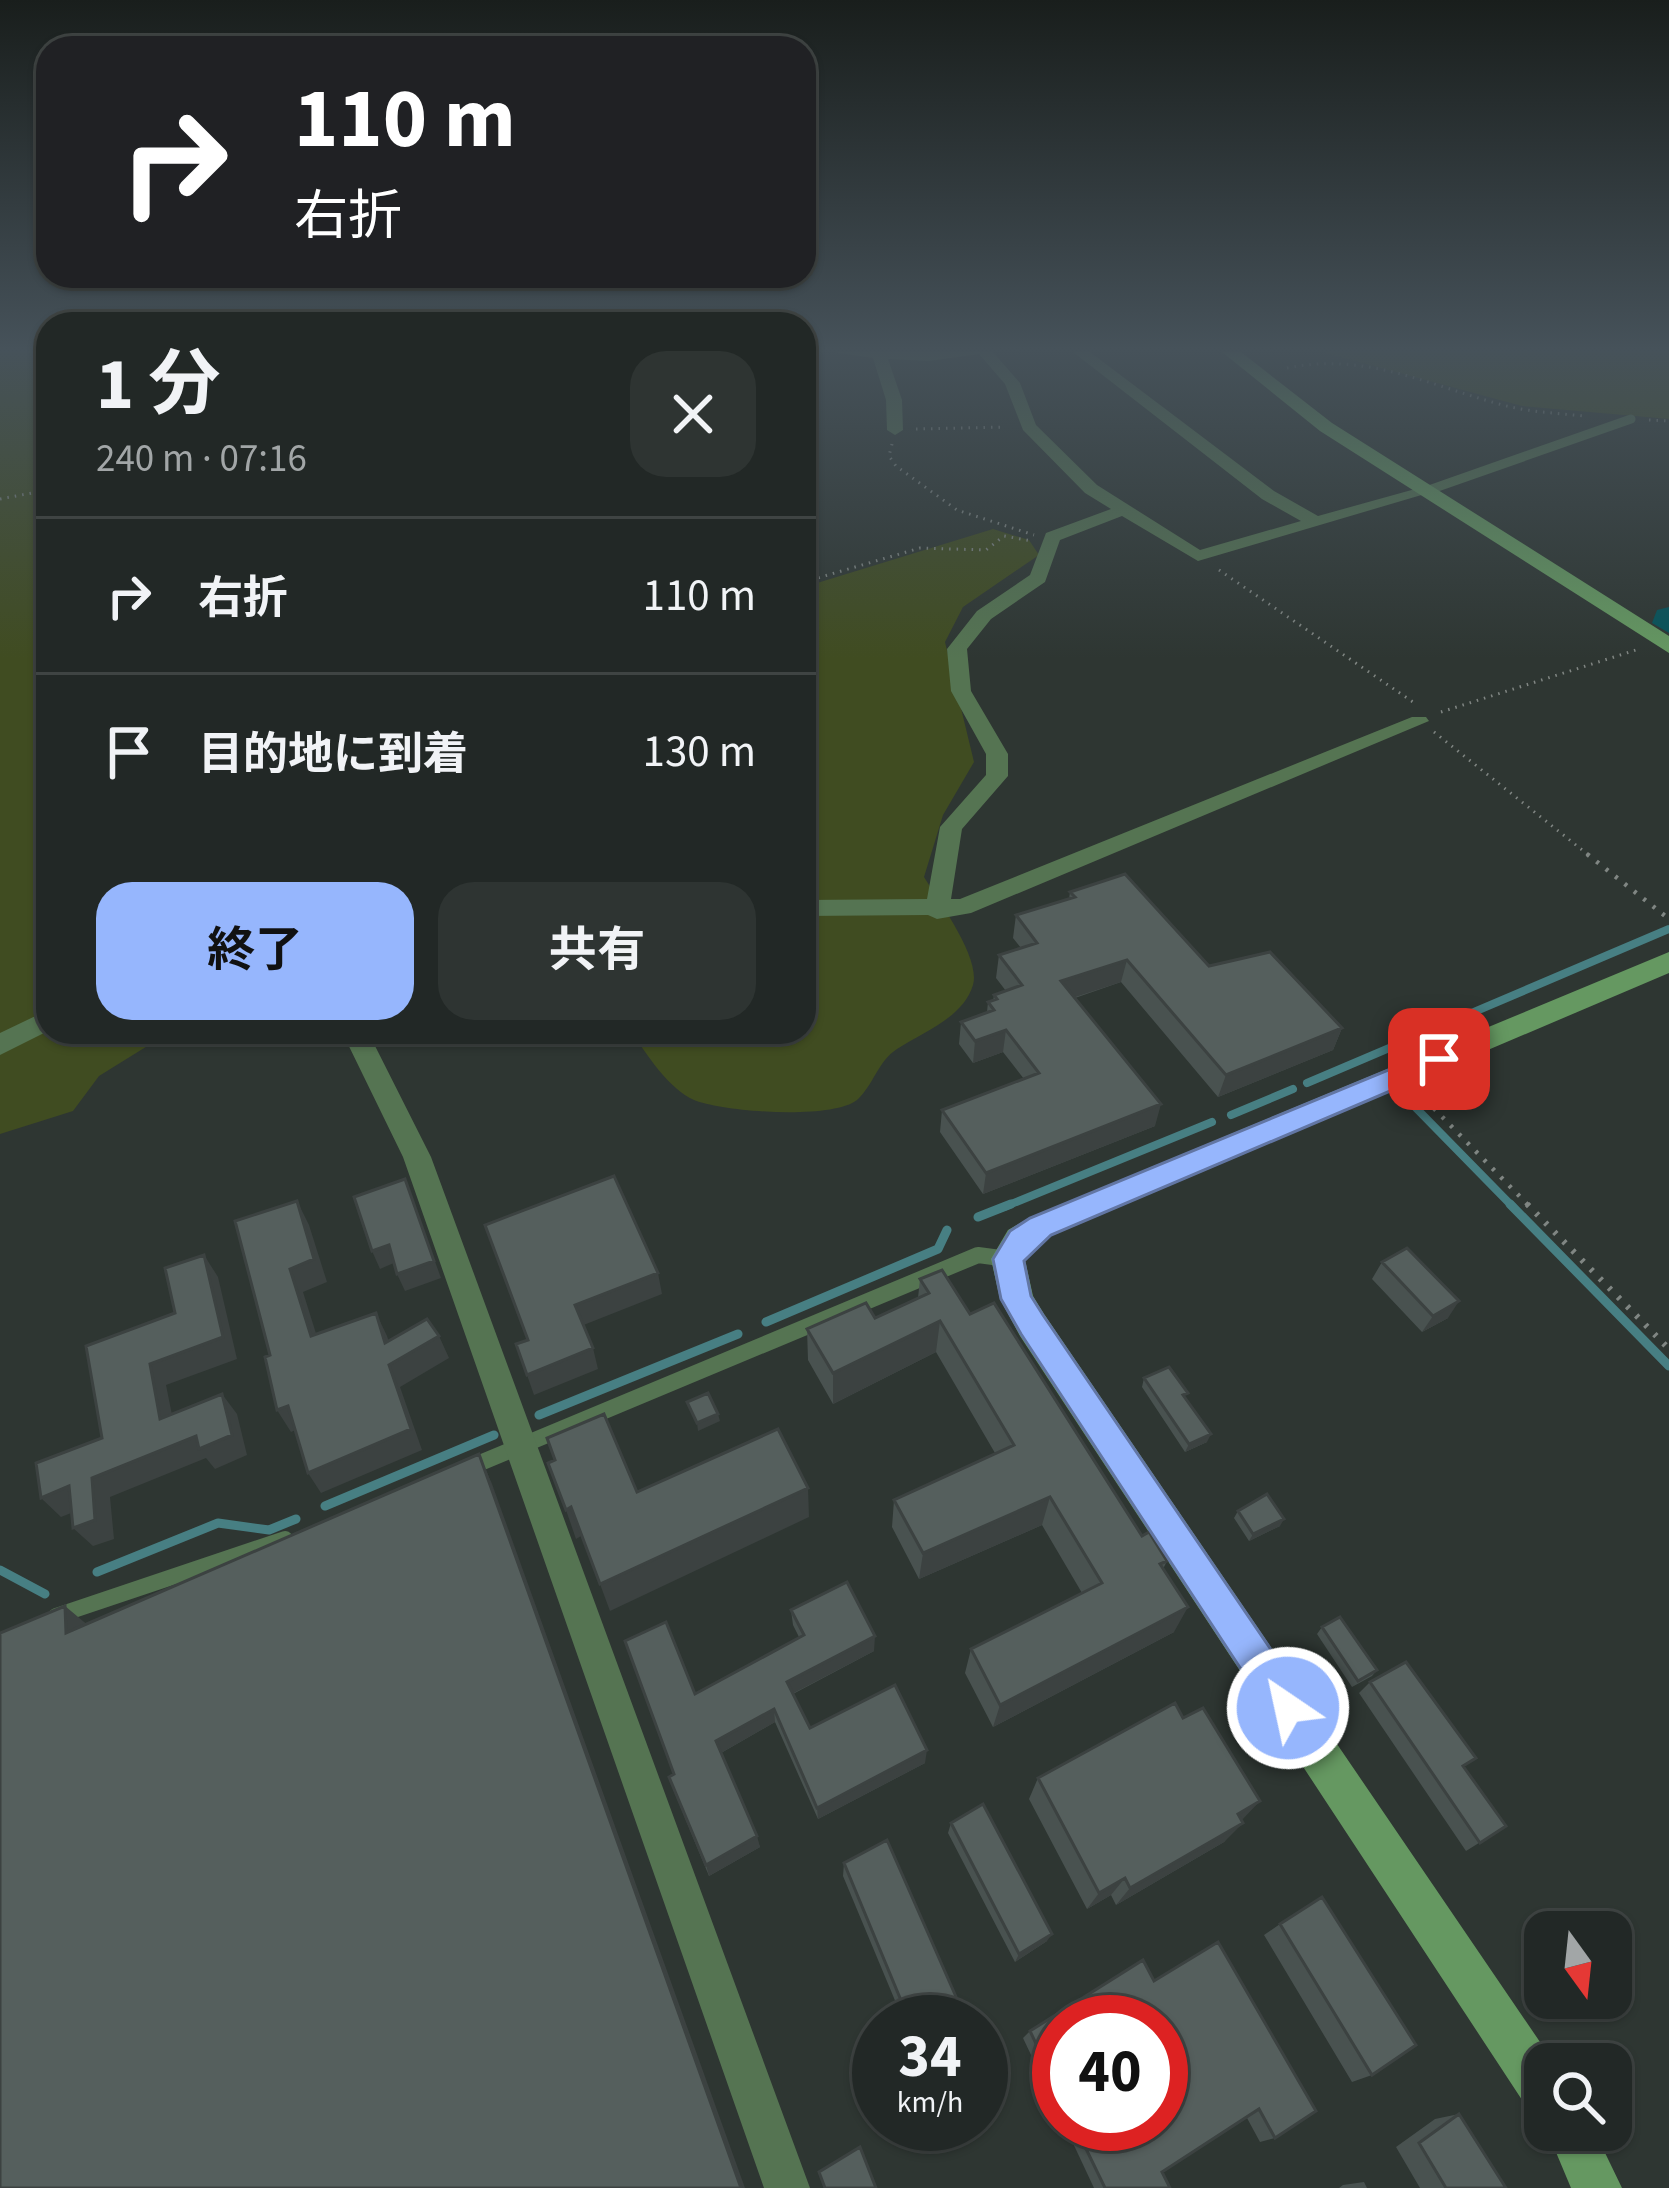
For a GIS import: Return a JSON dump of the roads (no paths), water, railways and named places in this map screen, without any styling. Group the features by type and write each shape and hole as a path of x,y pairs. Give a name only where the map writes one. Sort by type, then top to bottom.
{"street":[{"path":"1056,454 1091,489 1198,556 1426,491"},
{"path":"1215,454 1268,495 1316,522"},
{"path":"1373,454 1668,643"},
{"path":"937,911 951,827 997,776 998,754 961,691 957,649 984,615 1037,578 1050,543 1123,510"},
{"path":"816,908 937,911 963,907 1426,718"},
{"path":"1524,2061 1032,1324 1016,1299 1008,1259 1020,1240 1040,1227 1669,962"},
{"path":"0,1046 36,1026"},
{"path":"361,1044 417,1157 787,2188"},
{"path":"1578,2151 1597,2188"}],"lane":[{"path":"1426,491 1531,454"},
{"path":"458,1473 977,1255 1008,1259"},
{"path":"51,1618 304,1533"}],"waterway":[{"path":"1669,617 1669,623"},
{"path":"1307,1083 1669,929"},
{"path":"1231,1115 1293,1089"},
{"path":"1416,1108 1513,1207"},
{"path":"1004,1207 1212,1122"},
{"path":"978,1217 1011,1204"},
{"path":"1510,1204 1669,1366"},
{"path":"766,1322 938,1249 947,1230"},
{"path":"539,1415 738,1334"},
{"path":"325,1506 494,1435"},
{"path":"97,1572 218,1523 269,1530 296,1519"},
{"path":"0,1570 45,1594"}]}
